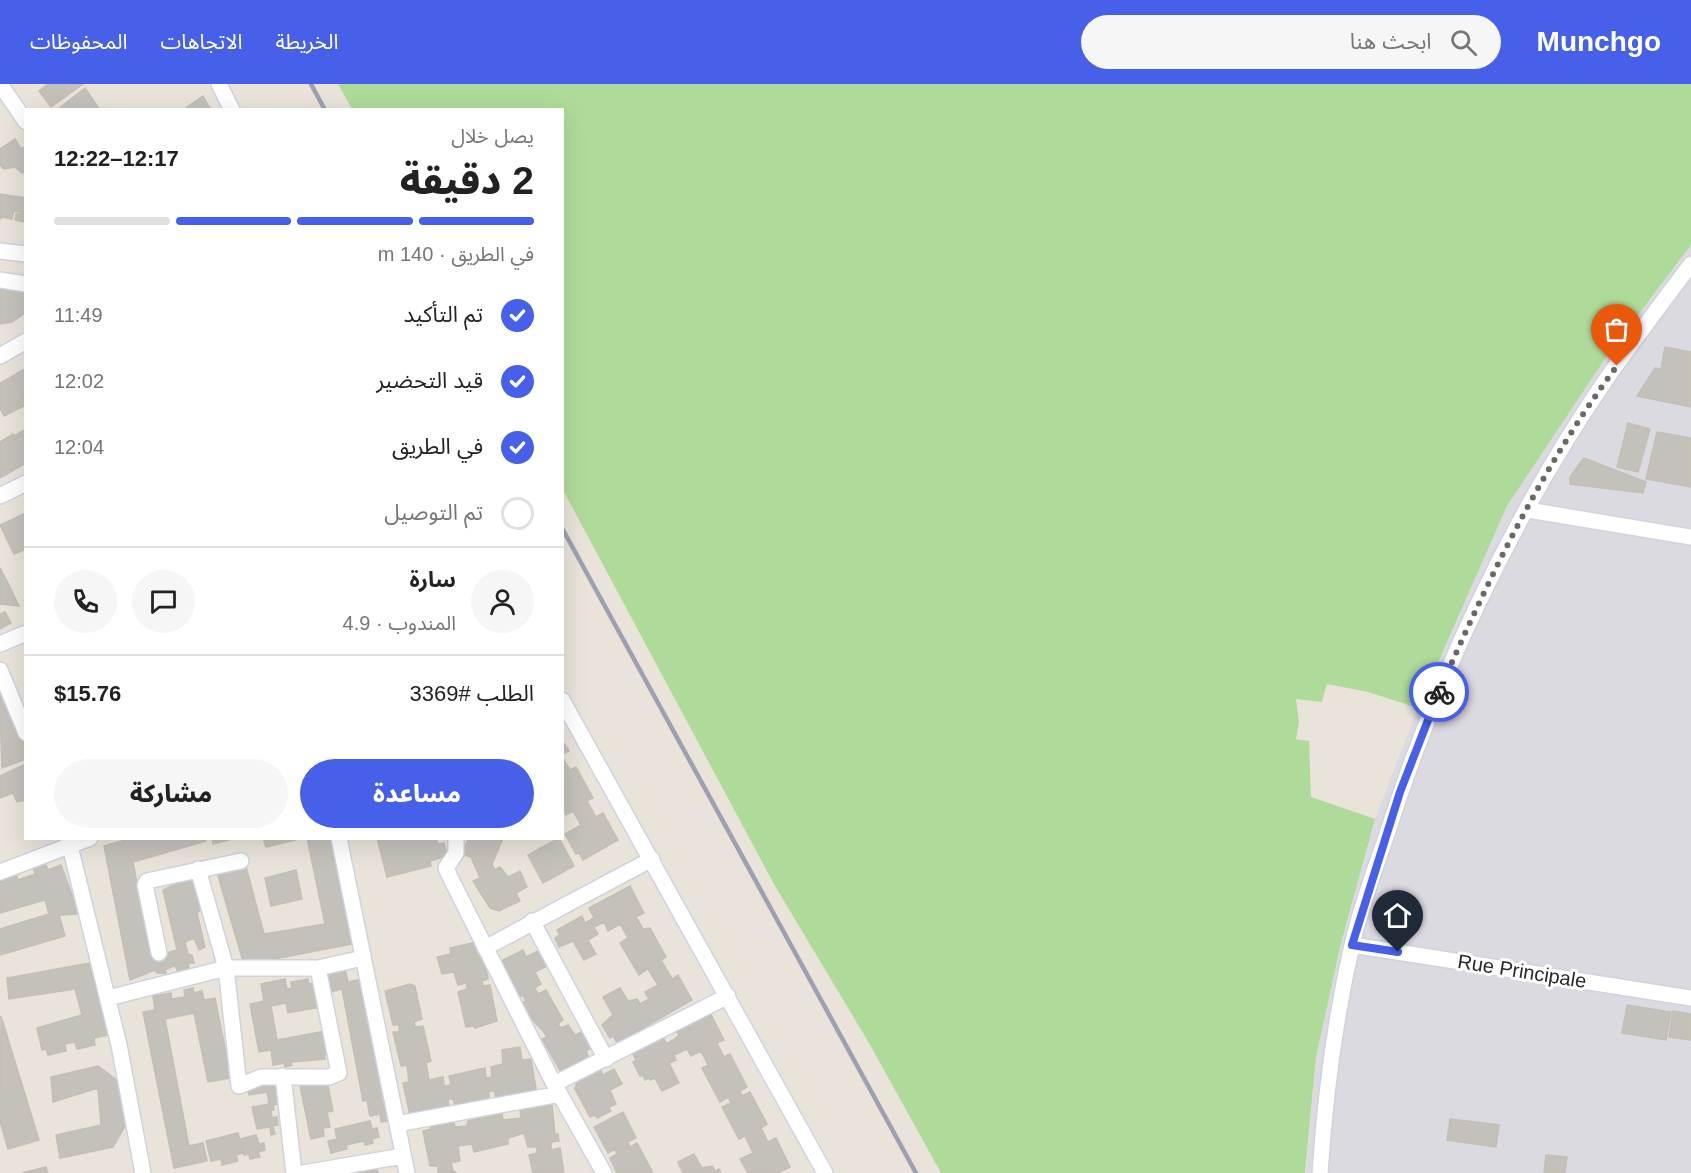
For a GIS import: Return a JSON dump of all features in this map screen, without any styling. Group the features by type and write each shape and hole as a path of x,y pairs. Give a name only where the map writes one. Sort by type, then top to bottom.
{"street":[{"path":"0,84 24,119"},
{"path":"219,84 231,108"},
{"path":"0,251 24,254"},
{"path":"1320,1173 1324,1124 1352,945 1400,792 1431,709 1467,627 1528,510 1605,382 1691,264"},
{"path":"0,280 24,284"},
{"path":"0,356 24,342"},
{"path":"0,496 24,484"},
{"path":"1528,510 1691,537"},
{"path":"0,644 24,634"},
{"path":"0,670 24,728"},
{"path":"564,704 825,1173"},
{"path":"339,840 407,1173"},
{"path":"456,840 456,853 446,868 557,1089 604,1173"},
{"path":"0,872 69,842 108,998 143,1173"},
{"path":"485,948 652,859"},
{"path":"159,953 146,883 151,879 242,861"},
{"path":"198,869 225,968 239,1086 258,1078 329,1077 339,1074 318,968"},
{"path":"532,921 606,1059"},
{"name":"Rue Principale","path":"1352,945 1691,998"},
{"path":"108,998 225,968 318,968 363,958"},
{"path":"397,1124 557,1089 606,1059 728,996"},
{"path":"283,1076 294,1173"},
{"path":"303,1173 404,1156"}],"shaded area":[{"path":"1691,245 1691,1173 1306,1173 1316,1057 1341,943 1375,819 1418,708 1507,506 1607,356"}],"green space":[{"path":"338,84 1691,84 1691,245 1607,356 1507,506 1418,708 1368,692 1327,684 1322,702 1296,699 1299,722 1296,739 1309,741 1311,797 1375,819 1341,943 1316,1057 1305,1173 941,1173 869,1043 775,886 564,492 564,108 351,108"}],"building":[{"path":"48,84 83,84 51,107 39,91"},
{"path":"85,88 99,108 60,108"},
{"path":"203,96 210,108 187,108"},
{"path":"15,139 21,149 24,147 24,172 15,167 4,169 0,165 0,149"},
{"path":"0,194 24,198 24,214 14,211 12,219 3,217 0,219"},
{"path":"16,214 24,215 24,222 15,220"},
{"path":"0,288 22,292 24,294 24,313 12,322 0,324"},
{"path":"1665,347 1691,352 1691,407 1637,396 1655,368 1661,369"},
{"path":"24,369 24,399 11,377"},
{"path":"11,377 24,401 24,406 4,416 0,408 0,383"},
{"path":"1628,423 1650,429 1638,472 1617,467"},
{"path":"24,430 24,454 14,436"},
{"path":"1657,432 1691,438 1691,487 1646,479"},
{"path":"13,434 24,453 24,464 7,474 0,462 0,442"},
{"path":"1584,458 1646,482 1643,493 1570,484 1570,477"},
{"path":"0,462 7,474 0,478"},
{"path":"24,514 24,550 14,554 0,525"},
{"path":"0,568 8,583 19,606 0,604"},
{"path":"5,612 11,623 0,629 0,614"},
{"path":"0,684 10,706 0,710"},
{"path":"10,706 24,739 24,760 2,768 0,710"},
{"path":"564,743 569,751 564,753"},
{"path":"564,760 570,770 576,767 593,798 587,801 596,817 603,813 618,840 583,860 579,853 576,854 565,834 581,825 573,811 566,815 564,812"},
{"path":"24,765 24,800 17,802 13,793 0,798 0,776"},
{"path":"125,840 206,840 133,862 151,958 177,950 163,890 192,877 202,909 197,913 205,947 199,950 194,938 185,942 188,954 192,955 194,963 188,963 189,968 178,972 175,965 165,970 166,973 157,973 155,970 130,980 104,846"},
{"path":"212,840 228,840 213,844"},
{"path":"264,840 296,840 266,847"},
{"path":"307,840 334,840 352,944 244,965 216,869 245,863 264,934 325,924"},
{"path":"378,840 437,840 438,844 444,843 447,856 430,861 431,866 387,877"},
{"path":"468,840 502,840 492,864 495,870 500,867 508,877 520,871 527,887 516,893 520,901 499,911 490,908 473,881 480,878 471,857 461,854"},
{"path":"555,840 560,840 574,866 543,883 528,855"},
{"path":"45,862 48,870 61,865 79,914 59,915 65,936 0,955 0,929 49,914 45,900 0,913 0,880 16,874 18,880 35,874 33,867"},
{"path":"296,870 302,899 271,906 265,878"},
{"path":"630,886 644,913 636,917 643,929 650,928 666,957 661,960 672,979 678,975 692,1000 617,1043 613,1036 610,1038 602,1025 613,1015 603,997 620,988 628,1001 637,999 640,1004 649,999 645,992 658,985 648,969 639,975 620,943 628,938 620,924 608,931 604,922 594,927 598,934 588,940 596,954 584,960 573,941 559,947 555,938 560,935 557,930 582,916 585,923 594,918 589,908"},
{"path":"481,941 488,979 482,981 483,986 490,985 497,1021 475,1028 474,1026 466,1027 458,992 467,989 466,983 458,985 454,972 442,974 437,957 451,954 450,948"},
{"path":"523,950 526,957 538,951 547,966 535,972 541,984 535,988 538,994 546,990 563,1020 555,1026 559,1025 561,1028 568,1025 575,1035 588,1029 596,1045 586,1051 589,1058 561,1072 542,1039 547,1037 544,1032 518,1005 526,1001 523,995 516,999 499,970 501,961"},
{"path":"89,963 108,1035 94,1038 95,1045 77,1049 75,1042 65,1044 66,1051 48,1055 46,1049 42,1050 37,1028 82,1015 75,989 9,999 7,978"},
{"path":"345,969 348,982 363,979 381,1058 376,1059 379,1072 383,1071 391,1120 381,1122 380,1114 370,1116 367,1100 363,1101 342,989 325,993 321,975"},
{"path":"285,979 287,989 292,988 291,982 308,979 309,984 317,983 321,1007 288,1013 286,1003 271,1006 277,1040 325,1031 330,1054 324,1055 325,1059 291,1062 292,1065 285,1067 284,1063 273,1065 271,1050 259,1052 250,1004 264,1001 261,984"},
{"path":"410,984 415,986 422,1019 414,1022 415,1027 423,1026 431,1061 426,1063 429,1080 443,1077 444,1086 451,1085 449,1076 485,1068 486,1078 492,1077 491,1067 503,1064 502,1050 520,1047 522,1060 531,1059 536,1089 496,1097 494,1091 489,1091 489,1098 455,1105 453,1099 448,1099 449,1106 410,1115 403,1083 409,1082 407,1065 401,1066 393,1032 399,1032 399,1025 393,1025 385,991"},
{"path":"193,988 194,993 202,991 204,1000 215,998 231,1078 208,1082 194,1013 165,1019 189,1146 203,1143 207,1161 174,1168 143,1012 155,1010 153,996 171,993 172,999 185,997 184,990"},
{"path":"1627,1005 1671,1012 1666,1040 1622,1033"},
{"path":"1673,1011 1691,1014 1691,1040 1669,1037"},
{"path":"710,1013 724,1040 717,1043 724,1057 730,1054 747,1087 740,1091 742,1096 750,1092 767,1124 761,1128 768,1142 776,1138 790,1167 778,1173 748,1173 740,1159 753,1153 745,1136 739,1139 722,1107 731,1103 728,1097 720,1102 702,1068 708,1065 701,1051 691,1056 687,1049 674,1055 676,1060 669,1063 679,1083 662,1091 655,1078 645,1080 643,1075 640,1076 633,1062 636,1060 633,1054 664,1038 666,1044 679,1035 676,1030"},
{"path":"1,1016 39,1140 8,1149 0,1121"},
{"path":"98,1066 118,1081 125,1126 113,1147 60,1158 56,1135 101,1125 98,1088 53,1102 51,1077"},
{"path":"599,1067 603,1075 614,1069 622,1084 610,1090 616,1104 609,1107 611,1111 597,1118 595,1115 590,1117 575,1089 578,1078"},
{"path":"327,1081 333,1111 327,1112 330,1127 323,1128 324,1136 311,1139 300,1086"},
{"path":"269,1082 270,1087 278,1086 281,1104 273,1105 274,1110 271,1110 272,1118 277,1117 278,1125 273,1126 275,1134 271,1135 270,1127 257,1129 252,1107 269,1104 267,1092 249,1095 247,1085"},
{"path":"552,1105 555,1134 558,1134 559,1141 551,1142 551,1150 560,1148 564,1173 533,1173 529,1155 537,1153 537,1147 528,1147 524,1133 508,1138 508,1144 474,1152 472,1144 458,1146 460,1161 451,1163 453,1171 457,1173 438,1173 438,1166 430,1166 423,1131 431,1129 431,1126 454,1122 455,1127 467,1126 468,1121 502,1114 503,1120 521,1118 520,1110"},
{"path":"623,1112 636,1138 628,1142 630,1147 637,1143 653,1173 617,1173 610,1158 617,1154 615,1149 608,1153 594,1127"},
{"path":"1450,1119 1499,1125 1496,1147 1447,1140"},
{"path":"370,1121 372,1129 377,1128 379,1137 372,1139 373,1143 365,1145 364,1141 346,1145 347,1149 331,1153 328,1141 337,1139 335,1129"},
{"path":"238,1133 243,1153 236,1155 238,1161 222,1165 221,1159 211,1161 206,1141"},
{"path":"256,1135 259,1144 264,1143 265,1150 258,1152 260,1157 250,1159 249,1154 244,1155 240,1139"},
{"path":"694,1154 702,1168 712,1166 715,1171 719,1169 721,1173 683,1173 678,1162"},
{"path":"1546,1155 1567,1157 1565,1173 1544,1173"},
{"path":"376,1164 378,1173 356,1173 360,1172 359,1165"},
{"path":"46,1167 48,1173 22,1173"}],"railway":[{"path":"311,84 324,108"},
{"path":"564,532 916,1173"}],"way so far":[{"path":"1439,692 1467,627 1540,487 1617,366"}],"route":[{"path":"1398,952 1352,945 1400,792 1439,692"}]}
